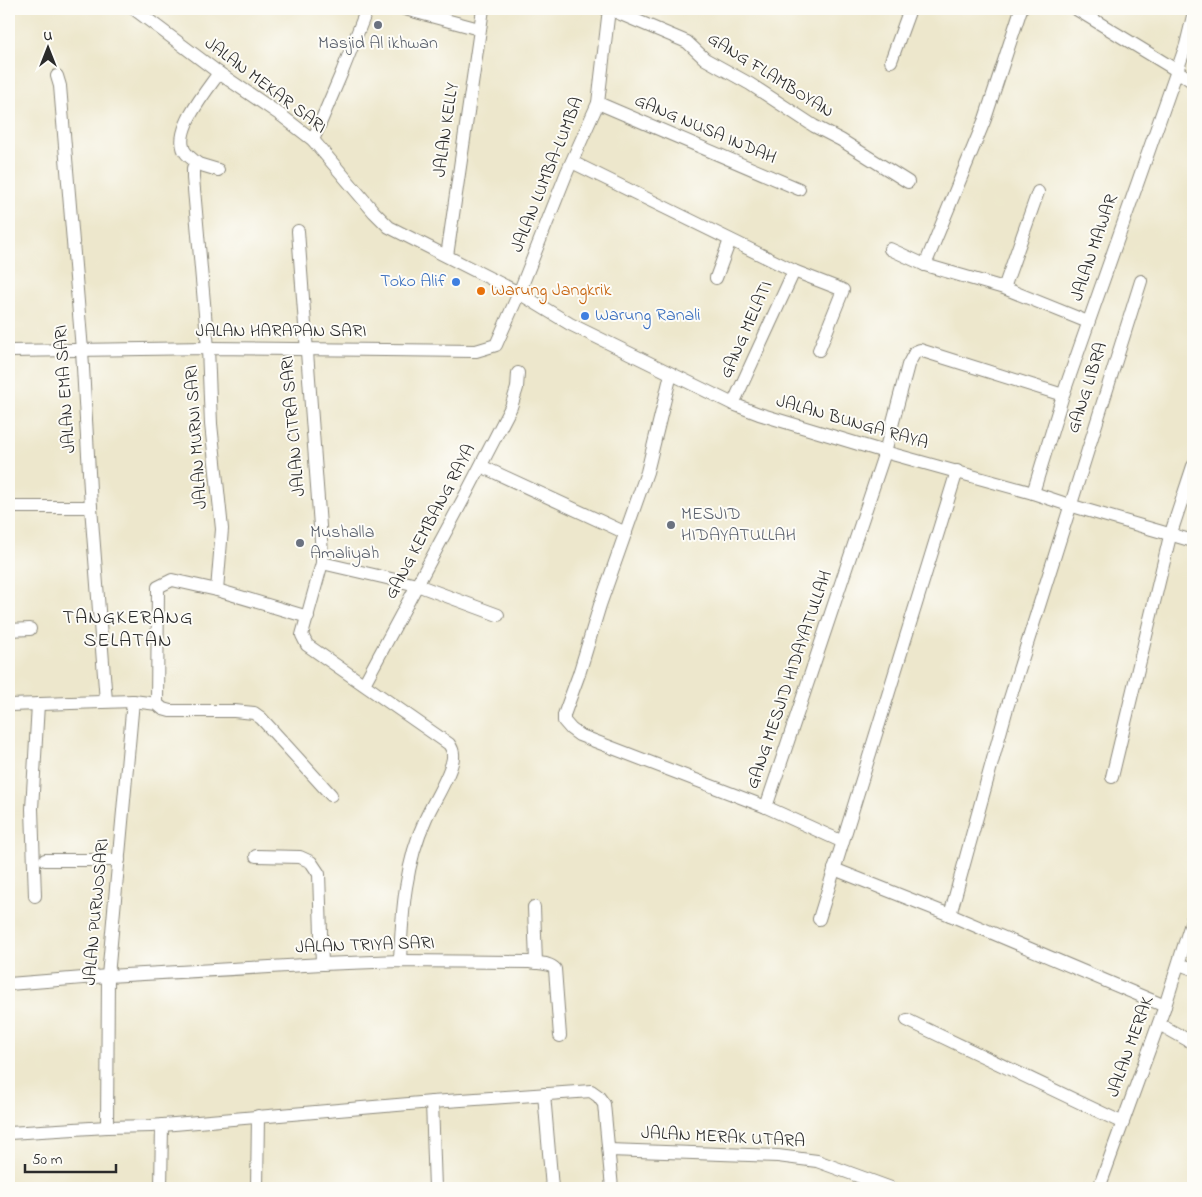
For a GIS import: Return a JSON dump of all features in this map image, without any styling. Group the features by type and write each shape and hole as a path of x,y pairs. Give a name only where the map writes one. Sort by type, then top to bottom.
{"street":[{"name":"JALAN MEKAR SARI","path":"134,9 218,73 282,116 313,140 389,227 519,293"},
{"path":"313,140 367,9"},
{"path":"405,9 479,28"},
{"name":"JALAN KELLY","path":"446,256 483,9"},
{"name":"JALAN LUMBA-LUMBA","path":"519,293 598,103 609,9"},
{"name":"GANG FLAMBOYAN","path":"609,9 687,42 705,59 750,84 814,126 841,140 908,182"},
{"path":"891,61 910,9"},
{"path":"925,265 984,118 1021,9"},
{"path":"1076,9 1193,82"},
{"name":"JALAN MAWAR","path":"1032,493 1088,322 1186,45 1193,16"},
{"path":"218,73 187,120 182,146 186,154 198,164 218,170"},
{"name":"JALAN EMA SARI","path":"57,76 60,86 82,350 91,507 106,701"},
{"name":"GANG NUSA INDAH","path":"598,103 799,189"},
{"path":"572,162 794,271 842,290 819,350"},
{"name":"JALAN MURNI SARI","path":"198,164 193,168 193,178 208,348 211,424 222,530 217,590"},
{"path":"1004,288 1038,192"},
{"name":"JALAN CITRA SARI","path":"298,231 322,563 302,635 307,645 364,684"},
{"path":"716,278 730,240"},
{"path":"890,248 925,265 1004,288 1088,322"},
{"name":"GANG MELATI","path":"733,404 794,271"},
{"name":"GANG LIBRA","path":"950,915 1007,708 1141,282"},
{"name":"JALAN HARAPAN SARI","path":"9,350 208,348 476,351 496,345 519,293"},
{"name":"JALAN BUNGA RAYA","path":"519,293 570,324 733,404 759,414 1032,493 1170,536 1193,541"},
{"name":"GANG MESJID HIDAYATULLAH","path":"671,374 647,472 600,605 579,674 564,715 564,721 579,735 766,807 885,452 908,365 915,352 917,351 1063,395"},
{"name":"GANG KEMBANG RAYA","path":"364,684 511,407 517,388 518,373"},
{"path":"481,466 626,533"},
{"path":"1112,776 1170,536 1193,466"},
{"path":"819,919 956,471"},
{"path":"9,507 91,507"},
{"path":"322,563 418,585 498,615"},
{"path":"157,704 158,587 172,580 217,590 308,617"},
{"path":"9,630 30,629"},
{"path":"364,684 449,744 453,754 452,765 425,820 410,866 402,912 400,961"},
{"path":"9,705 133,701 157,704 163,709 170,711 234,710 254,713 265,722 331,795"},
{"name":"JALAN PURWOSARI","path":"107,1127 108,976 133,701"},
{"path":"35,896 32,809 38,704"},
{"path":"766,807 843,842"},
{"path":"256,856 300,858 311,862 319,874 322,964"},
{"path":"45,860 119,860"},
{"path":"834,869 950,915 1165,1006"},
{"path":"534,907 536,963"},
{"name":"JALAN MERAK","path":"1099,1188 1159,1024 1193,917"},
{"name":"JALAN TRIYA SARI","path":"9,984 108,976 322,964 400,961 536,963 552,966 555,969 560,1036"},
{"path":"1179,964 1193,968"},
{"path":"907,1020 1123,1123"},
{"path":"1159,1024 1193,1043"},
{"path":"9,1134 162,1125 432,1102 591,1091 604,1104 612,1188"},
{"path":"544,1094 552,1188"},
{"path":"432,1102 435,1188"},
{"path":"257,1188 258,1116"},
{"path":"161,1188 162,1125"},
{"name":"JALAN MERAK UTARA","path":"609,1150 778,1156 817,1162 891,1188"}],"place":[{"name":"Masjid Al ikhwan","path":"378,25"},
{"name":"Toko Alif","path":"456,282"},
{"name":"Warung Jangkrik","path":"481,291"},
{"name":"Warung Ranali","path":"585,316"},
{"name":"MESJID HIDAYATULLAH","path":"671,525"},
{"name":"Mushalla Amaliyah","path":"300,543"}],"district":[{"name":"TANGKERANG SELATAN","path":"128,630"}]}
